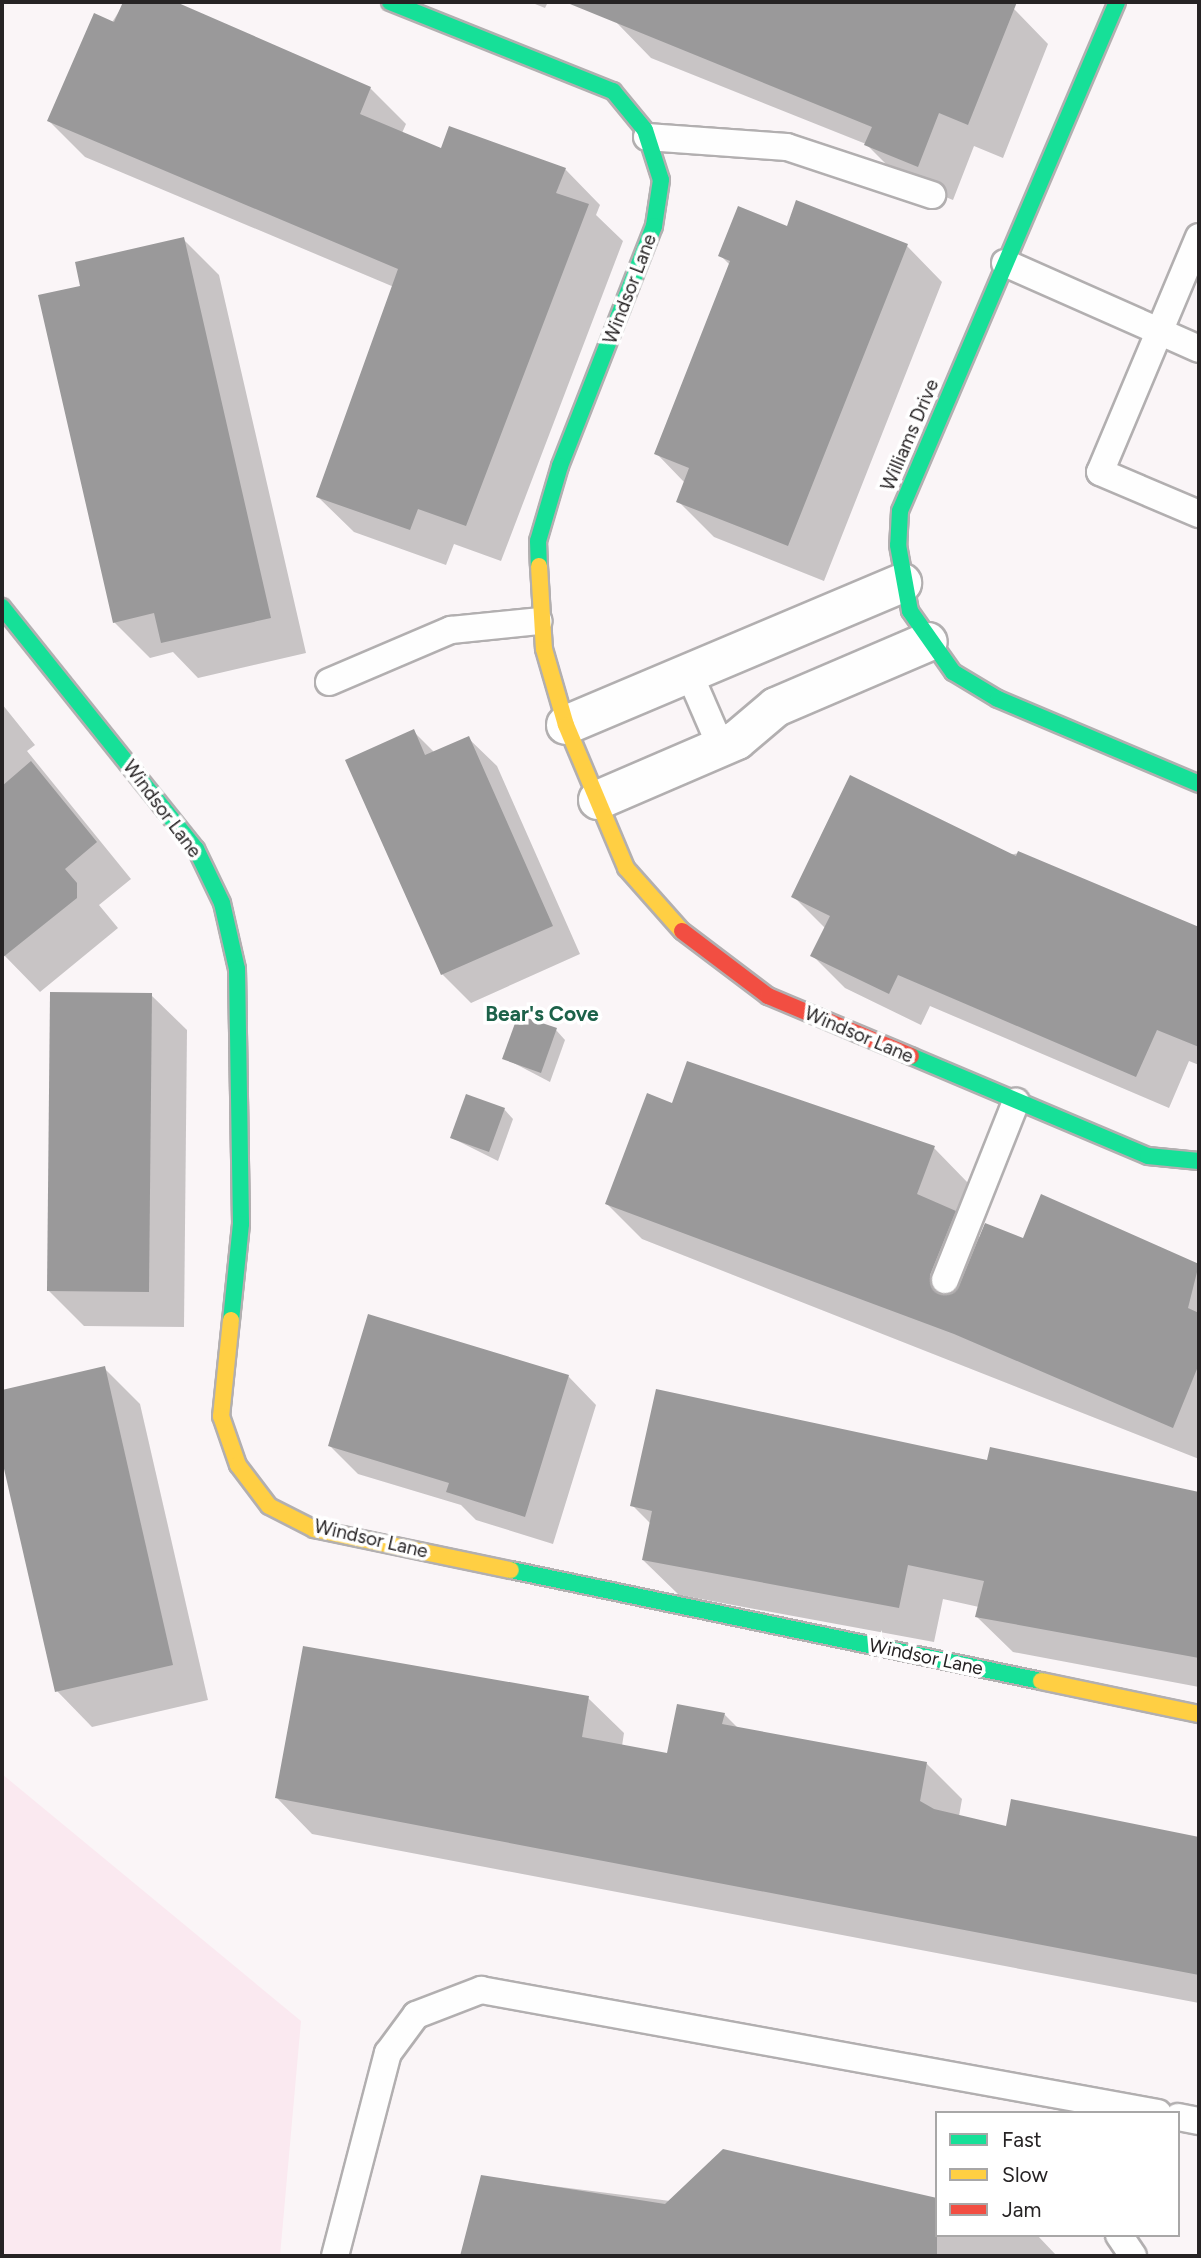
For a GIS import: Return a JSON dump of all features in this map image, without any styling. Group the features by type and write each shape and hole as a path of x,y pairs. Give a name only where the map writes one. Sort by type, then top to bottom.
{"street":[{"name":"Windsor Lane","path":"390,2 613,91 647,137 661,180 654,226 560,466 538,541 539,621 566,725 626,868 665,918 710,958 768,996 1148,1156 1199,1161"},
{"name":"Williams Drive","path":"1116,2 901,511 902,583 928,642 953,672 998,699 1199,784"},
{"path":"566,725 902,583"},
{"name":"Windsor Lane","path":"2,607 196,849 222,903 237,969 241,1224 221,1416 237,1465 269,1506 314,1529 1199,1714"},
{"path":"598,800 721,747 776,706 928,642"}],"lane":[{"path":"647,137 787,147 932,195"},
{"path":"1199,237 1100,472 1199,514"},
{"path":"1005,263 1199,349"},
{"path":"329,682 451,629 539,621"},
{"path":"689,673 721,747"},
{"path":"945,1280 1016,1101"},
{"path":"335,2256 388,2053 416,2015 481,1990 1142,2111"},
{"path":"1180,2117 1199,2120"},
{"path":"1120,2237 1133,2256"}],"shaded area":[{"path":"2,1774 301,2021 280,2256 2,2256"}],"building":[{"path":"123,2 176,2 371,87 360,114 441,148 449,126 566,168 556,193 589,204 466,526 418,509 410,530 316,497 398,269 47,121 94,13 114,22"},
{"path":"565,2 1017,2 968,125 939,113 918,167 864,145 872,127"},
{"path":"796,200 908,244 788,546 676,502 689,468 654,454 730,261 718,256 738,206 787,226"},
{"path":"184,237 271,618 161,643 154,613 113,623 38,295 80,286 75,262"},
{"path":"414,729 425,755 469,736 553,926 441,975 345,760"},
{"path":"31,761 97,842 65,869 77,883 77,898 2,958 2,786"},
{"path":"850,775 1016,856 1018,851 1199,927 1199,1047 1157,1030 1136,1077 898,975 889,994 810,956 830,916 791,897"},
{"path":"50,992 152,993 149,1292 47,1291"},
{"path":"518,1015 557,1028 541,1073 502,1059"},
{"path":"687,1061 935,1146 917,1194 956,1211 930,1275 939,1294 959,1286 985,1223 1023,1238 1041,1194 1199,1264 1188,1308 1199,1313 1199,1364 1173,1428 954,1334 605,1204 647,1093 672,1103"},
{"path":"466,1094 505,1108 489,1152 450,1138"},
{"path":"368,1314 569,1375 525,1517 446,1492 449,1483 328,1446"},
{"path":"105,1366 173,1665 55,1692 2,1460 2,1390"},
{"path":"656,1389 987,1460 990,1447 1199,1492 1199,1658 975,1617 984,1581 908,1565 899,1608 642,1560 652,1511 630,1506"},
{"path":"303,1646 589,1696 582,1737 667,1753 677,1704 725,1713 722,1724 927,1762 920,1801 934,1809 1006,1826 1011,1799 1199,1837 1199,1975 275,1798"},
{"path":"723,2149 935,2198 937,2256 460,2256 481,2175 665,2204"}],"traffic: fast":[{"path":"390,2 613,91 645,130 661,180 654,226 560,466 538,541 539,566"},
{"path":"1117,2 900,511 898,545 910,611 953,672 998,699 1199,784"},
{"path":"2,607 196,849 222,903 237,969 241,1224 231,1320"},
{"path":"911,1056 1148,1156 1199,1161"},
{"path":"511,1570 1041,1681"}],"traffic: slow":[{"path":"539,566 544,649 566,725 626,868 682,931"},
{"path":"231,1320 221,1416 238,1465 269,1506 314,1529 511,1570"},
{"path":"1041,1681 1199,1714"}],"traffic: jam":[{"path":"682,931 768,996 911,1056"}],"district":[{"name":"Bear's Cove","path":"542,1014"}]}
